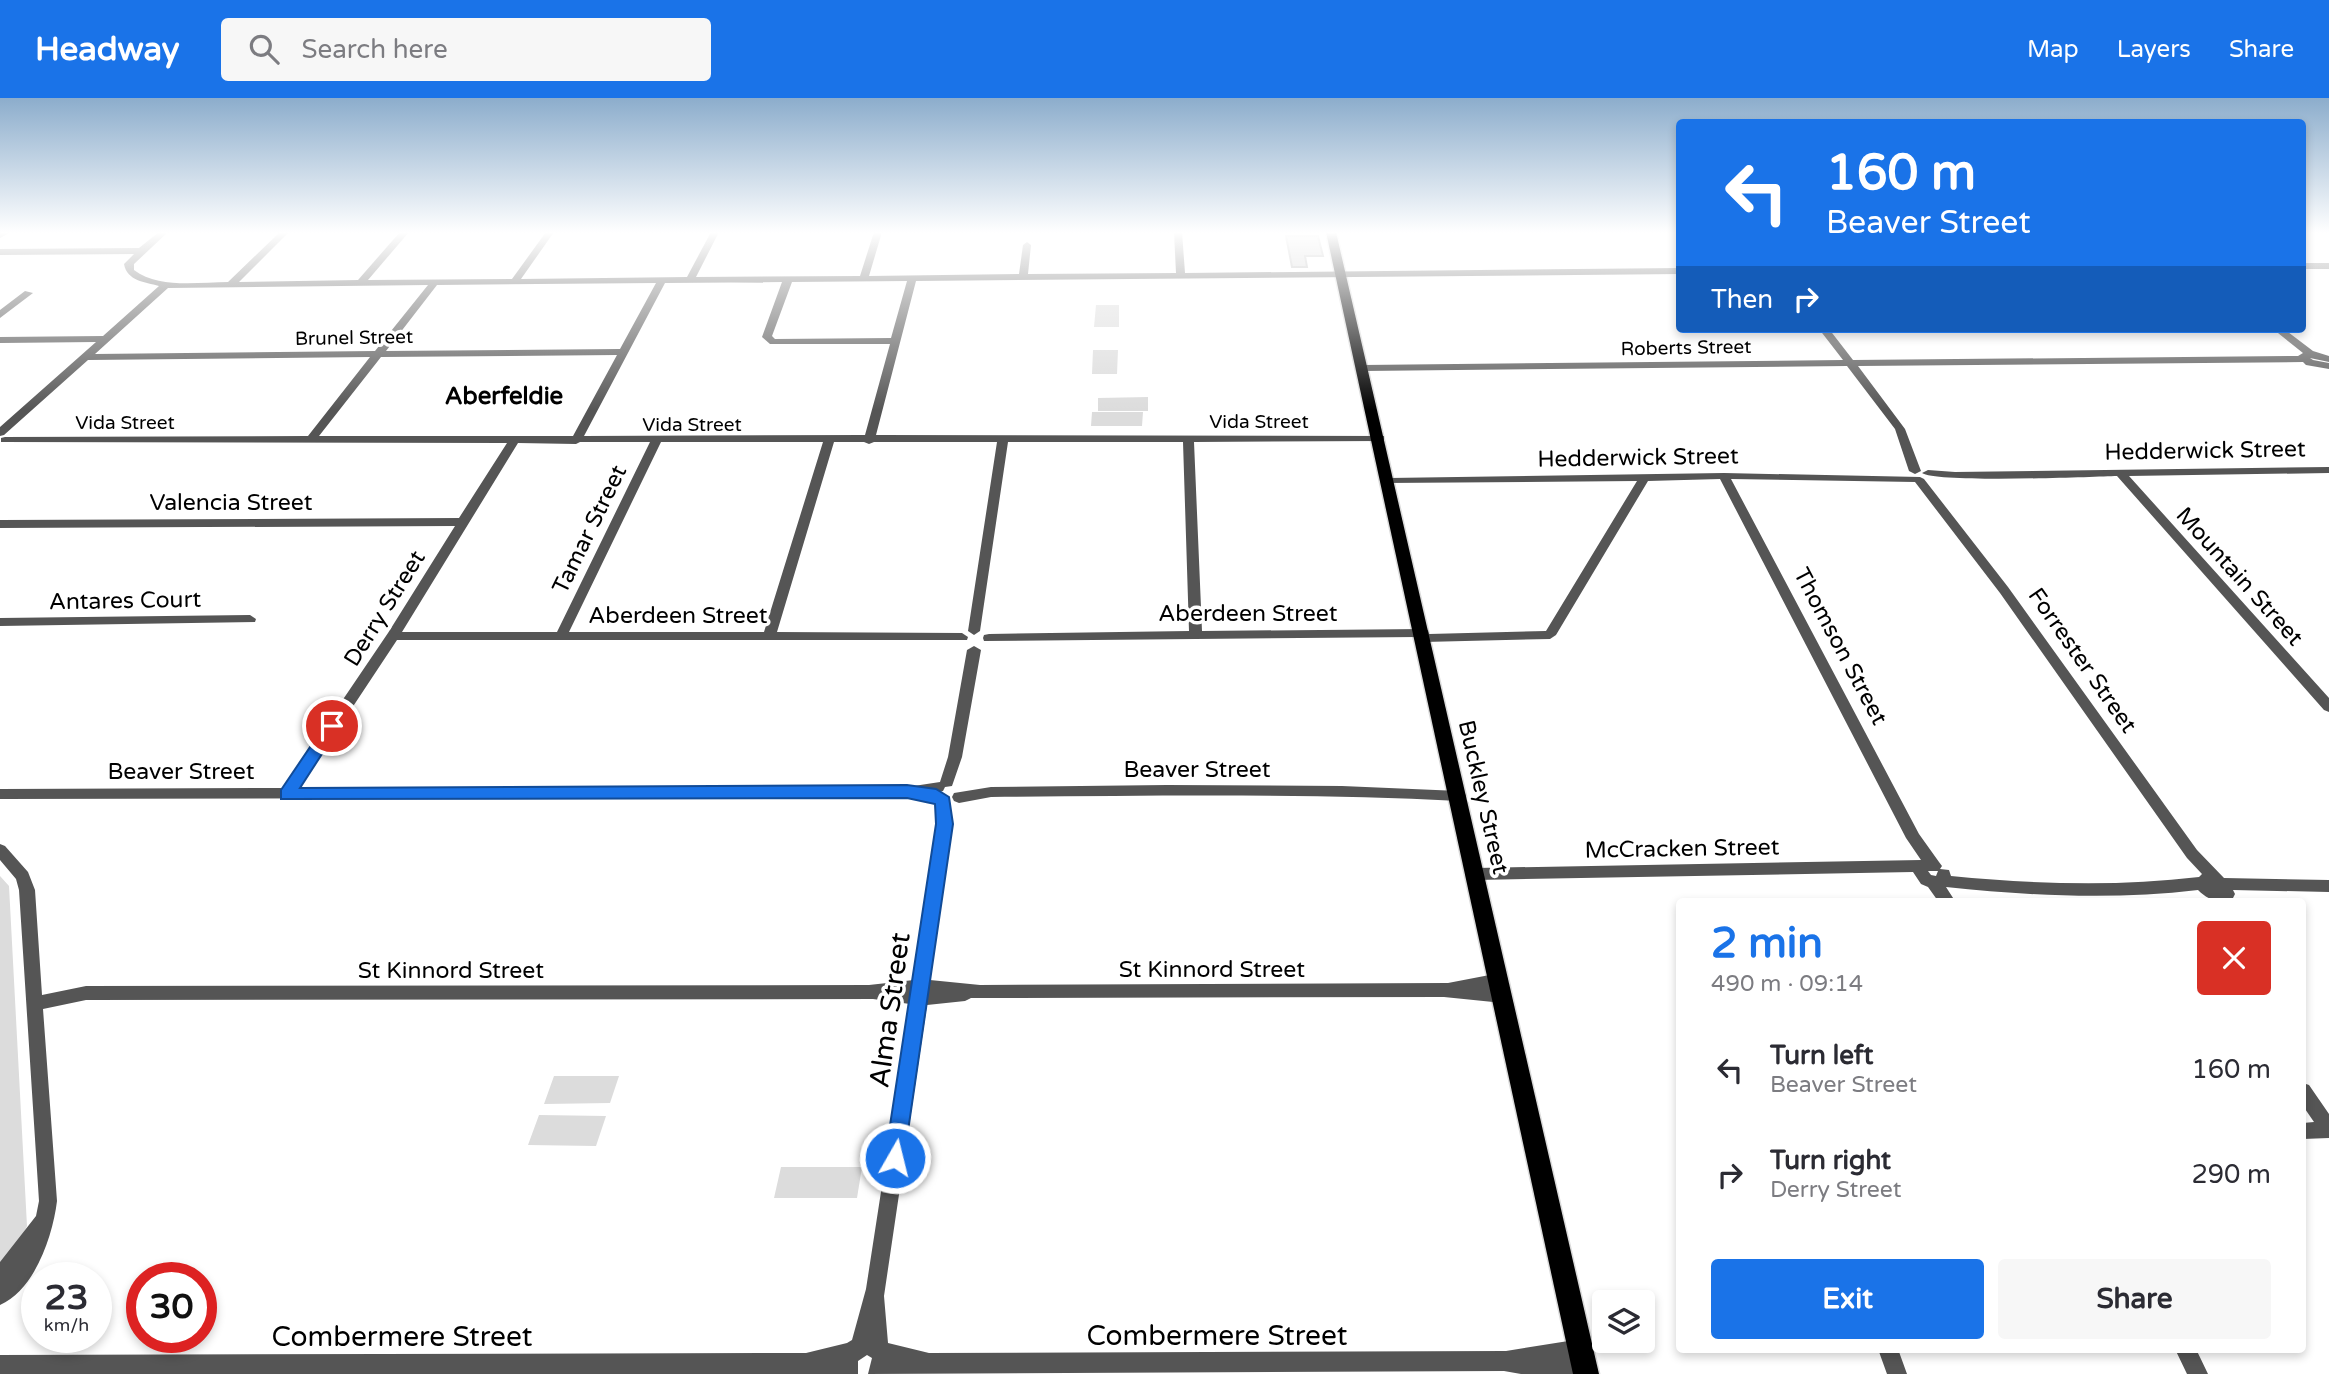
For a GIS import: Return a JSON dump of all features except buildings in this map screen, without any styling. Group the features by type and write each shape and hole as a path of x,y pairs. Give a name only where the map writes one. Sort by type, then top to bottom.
{"main road":[{"name":"Buckley Street","path":"1345,292 1380,438 1584,1364"}],"street":[{"path":"1,438 85,357 159,292"},
{"path":"312,438 428,292"},
{"path":"576,441 657,292"},
{"path":"783,292 766,337 773,342 895,341"},
{"path":"869,441 908,292"},
{"path":"0,315 28,293"},
{"name":"Forrester Street","path":"1827,333 1900,429 1912,457 1934,495 2218,890"},
{"path":"2282,333 2306,356 2328,363"},
{"path":"0,340 106,339"},
{"name":"Brunel Street","path":"85,357 623,352"},
{"name":"Roberts Street","path":"1363,368 2306,356"},
{"name":"Vida Street","path":"1,438 513,441 1380,438"},
{"path":"1188,439 1196,634"},
{"path":"968,634 984,632 989,638 985,646 974,650 963,646 968,634 1003,440"},
{"name":"Derry Street","path":"287,794 393,636 513,441"},
{"name":"Tamar Street","path":"561,636 656,441"},
{"path":"769,637 829,441"},
{"path":"2315,470 2329,483"},
{"name":"Hedderwick Street","path":"1389,481 2329,470"},
{"name":"Mountain Street","path":"2119,472 2329,707"},
{"name":"Thomson Street","path":"1724,476 1947,898"},
{"name":"Aberdeen Street","path":"989,638 1196,634 1550,635 1644,478"},
{"name":"Valencia Street","path":"0,524 463,522"},
{"name":"Antares Court","path":"0,622 250,619"},
{"name":"Aberdeen Street","path":"393,636 769,637 968,634"},
{"name":"Alma Street","path":"880,1374 883,1363 861,1357 876,1289 949,792 974,650"},
{"name":"Beaver Street","path":"0,794 1457,790"},
{"path":"0,850 23,876 27,890 47,1214 45,1232 37,1250 0,1295"},
{"name":"McCracken Street","path":"1476,874 1889,868 1990,886 2050,890 2174,887 2218,890 2329,886"},
{"name":"St Kinnord Street","path":"34,1004 86,993 980,992 1501,988"},
{"path":"2306,1096 2329,1130"},
{"path":"2306,1130 2329,1130"},
{"path":"0,1278 19,1256 47,1214"},
{"path":"1889,1353 1897,1374"},
{"path":"2187,1353 2198,1374"},
{"name":"Combermere Street","path":"0,1365 804,1363 861,1357 931,1363 1504,1361 1553,1369 1584,1364"},
{"name":"Combermere Street","path":"880,1374 931,1363"}],"shaded area":[{"path":"1096,305 1119,305 1119,327 1094,327"},
{"path":"1093,350 1118,350 1117,374 1092,374"},
{"path":"1148,397 1148,411 1098,411 1098,398"},
{"path":"1092,412 1143,412 1142,426 1091,426"},
{"path":"0,876 9,886 27,1226 17,1248 0,1267"},
{"path":"554,1076 619,1076 610,1103 544,1104"},
{"path":"539,1115 606,1116 596,1146 528,1145"},
{"path":"781,1167 862,1167 857,1198 774,1198"}],"district":[{"name":"Aberfeldie","path":"504,396"}],"route":[{"path":"332,726 287,794 907,792 936,796 943,801 945,824 895,1158"}]}
